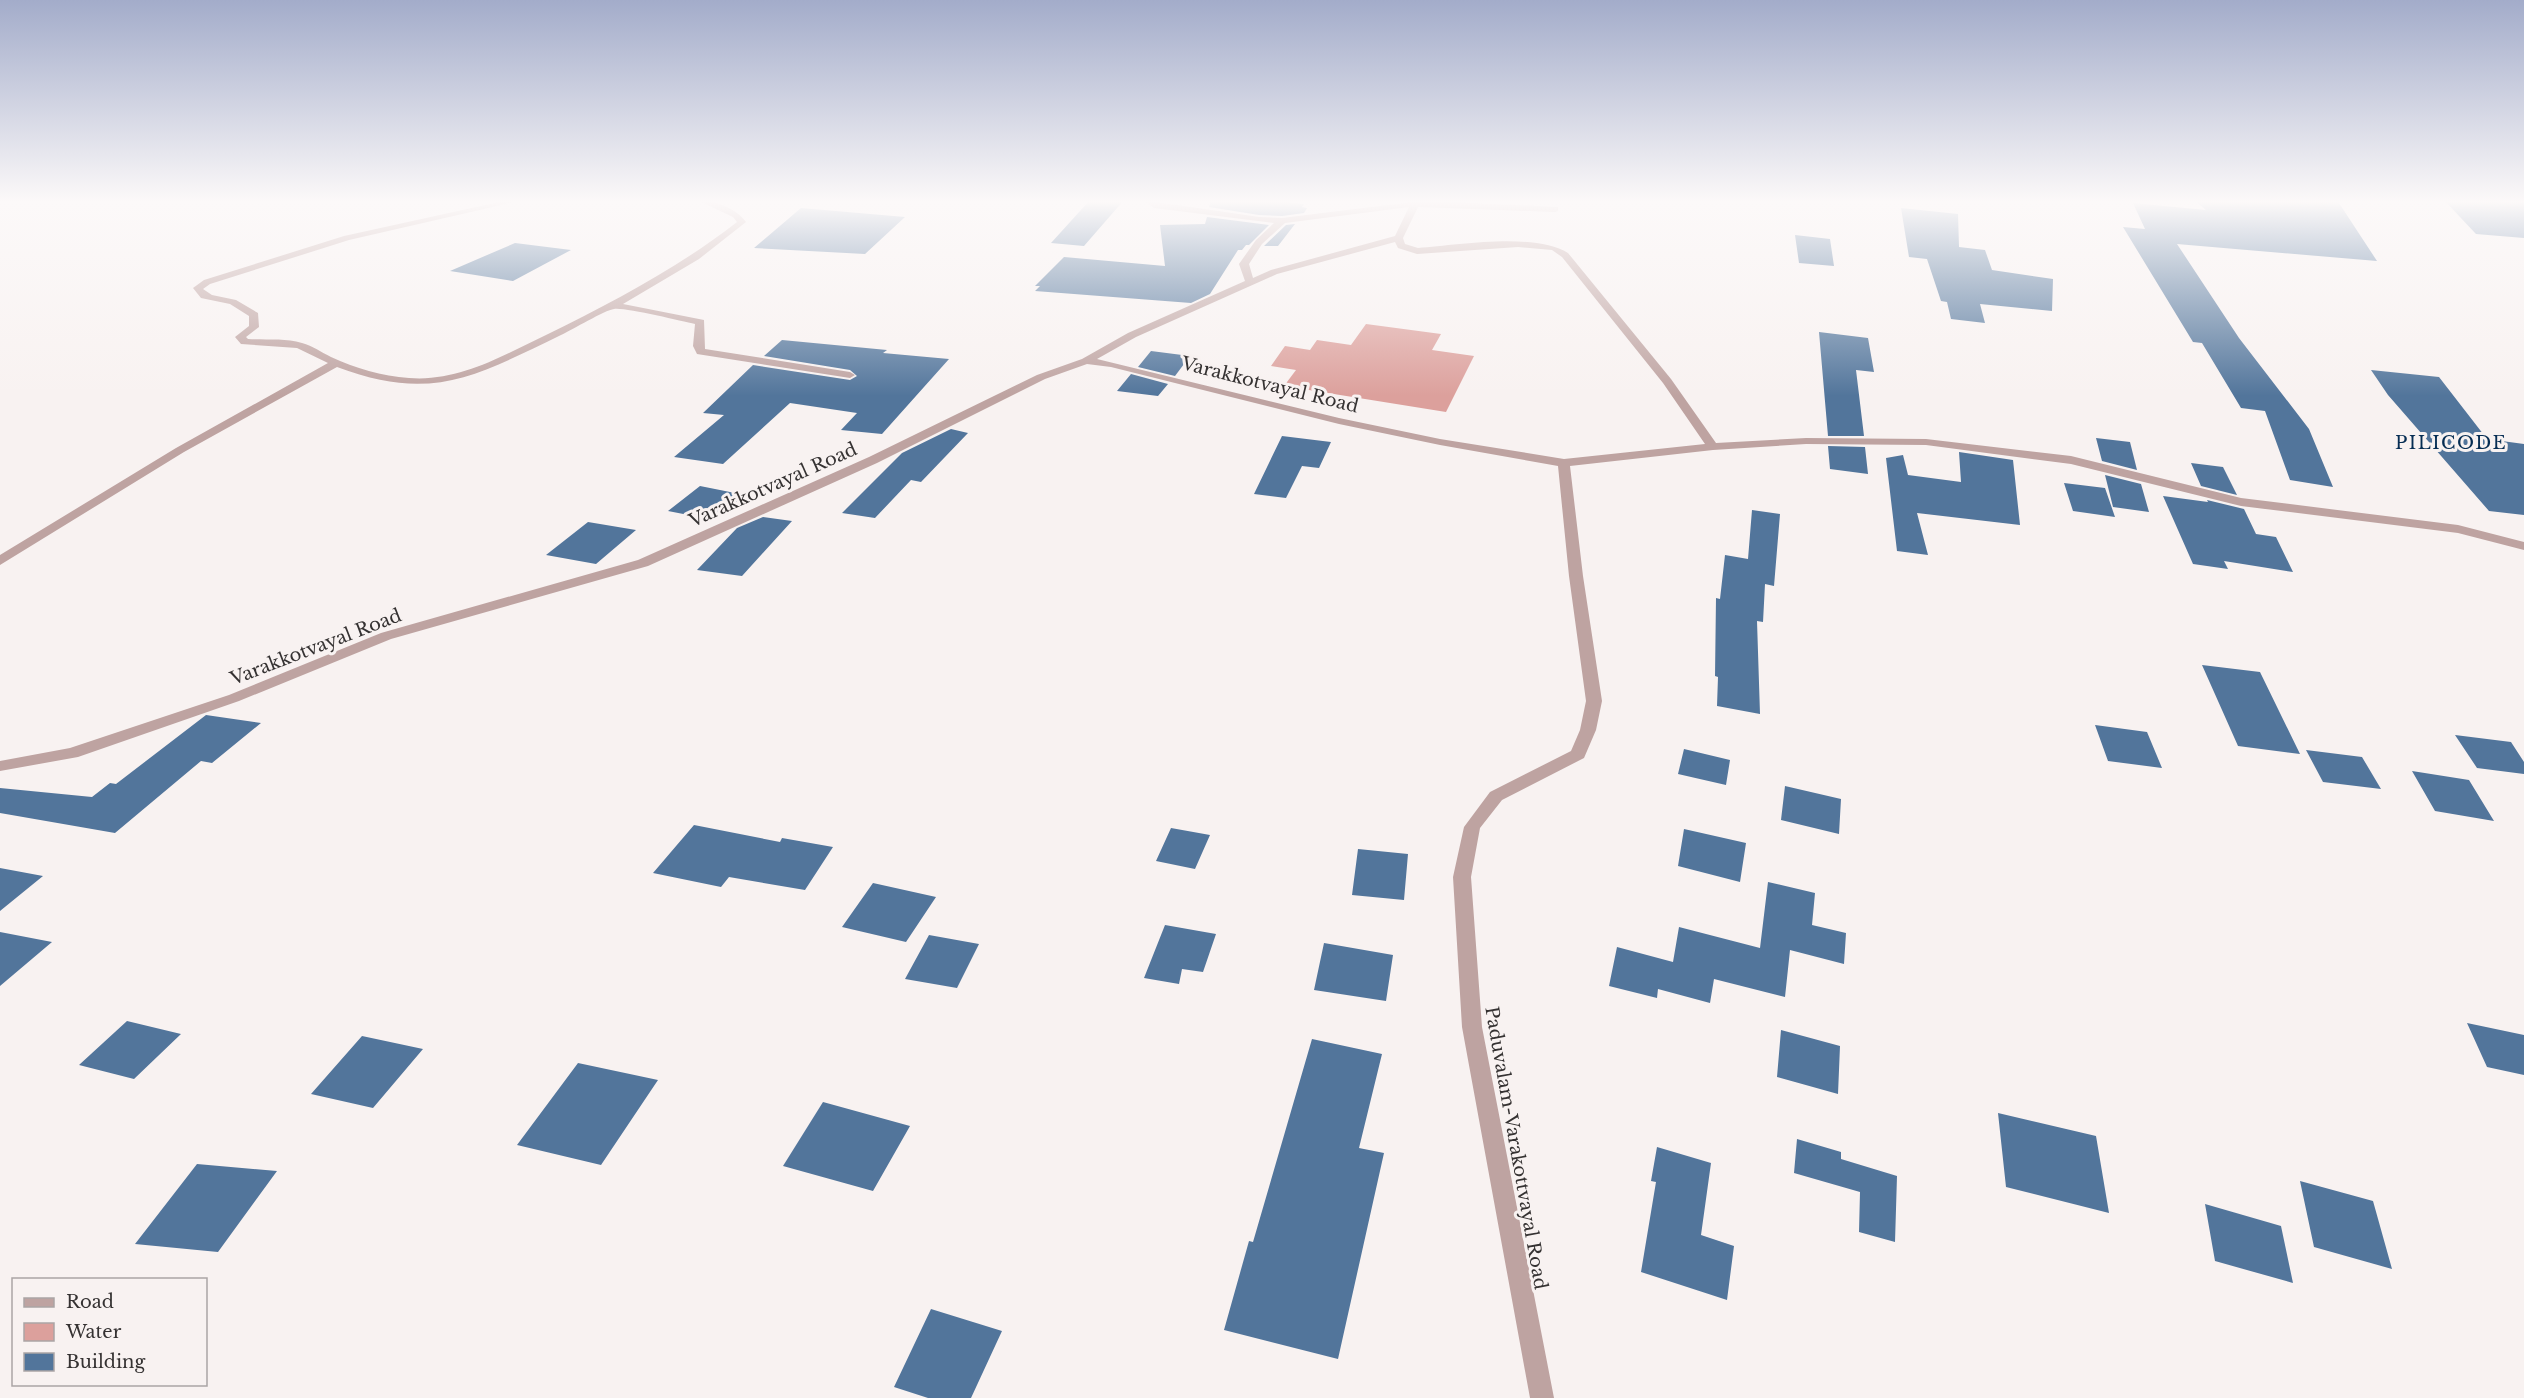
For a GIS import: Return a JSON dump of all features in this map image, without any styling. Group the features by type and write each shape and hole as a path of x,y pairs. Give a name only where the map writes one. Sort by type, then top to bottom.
{"street":[{"path":"260,265 207,282 198,288 201,294 210,299 232,302 254,315 254,327 240,337 244,342 300,345 358,372 402,381 422,382 473,374 613,305 679,265"},
{"path":"1244,265 1250,282"},
{"path":"1086,361 1132,334 1274,272 1299,265"},
{"path":"1573,265 1667,381 1713,447"},
{"path":"613,305 700,322 698,346 701,352 850,375"},
{"name":"Varakkotvayal Road","path":"0,766 72,753 234,698 386,636 642,563 873,460 1041,377 1086,361 1111,364 1339,421 1440,442 1564,463"},
{"path":"0,561 180,450 336,363"},
{"path":"1564,463 1713,447 1806,441 1937,443 2071,460 2241,502 2458,529 2524,546"},
{"name":"Paduvalam-Varakottvayal Road","path":"1542,1398 1472,1027 1462,877 1472,827 1496,796 1578,754 1588,730 1594,701 1576,576 1564,463"}],"water":[{"path":"1366,324 1441,334 1432,350 1474,356 1446,412 1284,386 1296,370 1271,366 1285,346 1310,350 1317,340 1351,345"}],"building":[{"path":"463,265 542,265 513,281 450,271"},
{"path":"1056,265 1228,265 1210,294 1191,303 1035,291 1040,286 1035,286"},
{"path":"1929,265 1990,265 1992,270 2053,279 2052,311 1980,304 1985,323 1951,319 1947,302 1941,301"},
{"path":"2146,265 2191,265 2239,338 2309,429 2333,487 2290,480 2265,411 2241,408 2202,343 2193,342"},
{"path":"1819,332 1868,338 1874,372 1856,370 1864,436 1828,436"},
{"path":"782,340 887,350 883,353 949,359 882,434 841,430 857,413 790,403 723,464 674,457 724,415 703,413 753,365 850,380 857,376 850,370 764,356"},
{"path":"1151,351 1190,356 1175,376 1138,367"},
{"path":"2371,370 2439,377 2487,439 2524,444 2524,515 2489,511 2388,395"},
{"path":"1131,374 1168,384 1158,396 1117,391"},
{"path":"951,429 968,433 921,482 911,480 875,518 842,513 902,453"},
{"path":"1282,436 1331,442 1319,468 1302,466 1286,498 1254,494"},
{"path":"2096,438 2130,442 2137,470 2102,461"},
{"path":"1828,446 1865,447 1868,474 1830,469"},
{"path":"1959,452 2013,460 2020,525 1917,513 1928,555 1897,551 1886,458 1903,455 1908,475 1961,482"},
{"path":"2191,463 2223,467 2237,495 2201,486"},
{"path":"2105,475 2141,484 2149,512 2113,507"},
{"path":"2064,483 2105,488 2115,517 2073,511"},
{"path":"700,486 745,495 714,520 668,511"},
{"path":"2163,496 2208,502 2207,500 2244,509 2256,534 2276,537 2293,572 2224,561 2228,569 2193,564"},
{"path":"1752,510 1780,514 1774,586 1765,584 1763,622 1757,621 1760,714 1717,706 1718,677 1715,676 1716,598 1720,599 1725,555 1748,559"},
{"path":"763,517 792,521 742,576 697,570 737,528"},
{"path":"588,522 636,530 596,564 546,555"},
{"path":"2202,665 2260,672 2300,754 2238,746"},
{"path":"206,715 261,723 212,763 201,761 115,833 0,813 0,788 92,797 110,783 116,784"},
{"path":"2095,725 2147,732 2162,768 2108,761"},
{"path":"2455,735 2511,742 2524,762 2524,774 2477,768"},
{"path":"1684,749 1730,760 1726,785 1678,774"},
{"path":"2306,750 2362,757 2381,789 2323,782"},
{"path":"2412,771 2469,780 2494,821 2435,811"},
{"path":"1785,786 1841,799 1839,834 1781,820"},
{"path":"694,825 780,842 782,838 833,847 805,890 729,877 721,887 653,873"},
{"path":"1171,828 1210,835 1195,869 1156,861"},
{"path":"1684,829 1746,843 1740,882 1678,866"},
{"path":"1358,849 1408,854 1404,900 1352,895"},
{"path":"0,868 43,876 0,911"},
{"path":"1768,882 1815,893 1812,925 1846,933 1844,964 1790,950 1785,997 1714,979 1710,1003 1658,989 1657,998 1609,986 1617,947 1673,962 1679,927 1760,948"},
{"path":"873,883 936,897 906,942 842,927"},
{"path":"1165,925 1216,934 1203,972 1182,969 1179,984 1144,978"},
{"path":"0,932 52,942 0,986"},
{"path":"929,935 979,944 957,988 905,979"},
{"path":"1324,943 1393,955 1386,1001 1314,990"},
{"path":"127,1021 181,1034 134,1079 79,1065"},
{"path":"2467,1023 2524,1035 2524,1075 2487,1067"},
{"path":"1781,1030 1840,1046 1838,1094 1777,1077"},
{"path":"362,1036 423,1049 373,1108 311,1094"},
{"path":"1312,1039 1382,1054 1359,1148 1384,1153 1338,1359 1224,1330 1249,1241 1253,1242"},
{"path":"578,1063 658,1080 601,1165 517,1145"},
{"path":"823,1102 910,1126 873,1191 783,1166"},
{"path":"1998,1113 2096,1136 2109,1213 2006,1187"},
{"path":"1797,1139 1841,1152 1841,1159 1897,1176 1895,1242 1859,1232 1860,1192 1794,1173"},
{"path":"1657,1147 1711,1163 1701,1235 1734,1246 1727,1300 1641,1272 1656,1182 1651,1181"},
{"path":"197,1164 277,1171 218,1252 135,1244"},
{"path":"2300,1181 2373,1201 2392,1269 2314,1247"},
{"path":"2205,1204 2281,1226 2293,1283 2215,1261"},
{"path":"931,1309 1002,1331 971,1398 928,1398 894,1387"}],"district":[{"name":"PILICODE","path":"2451,443"}]}
